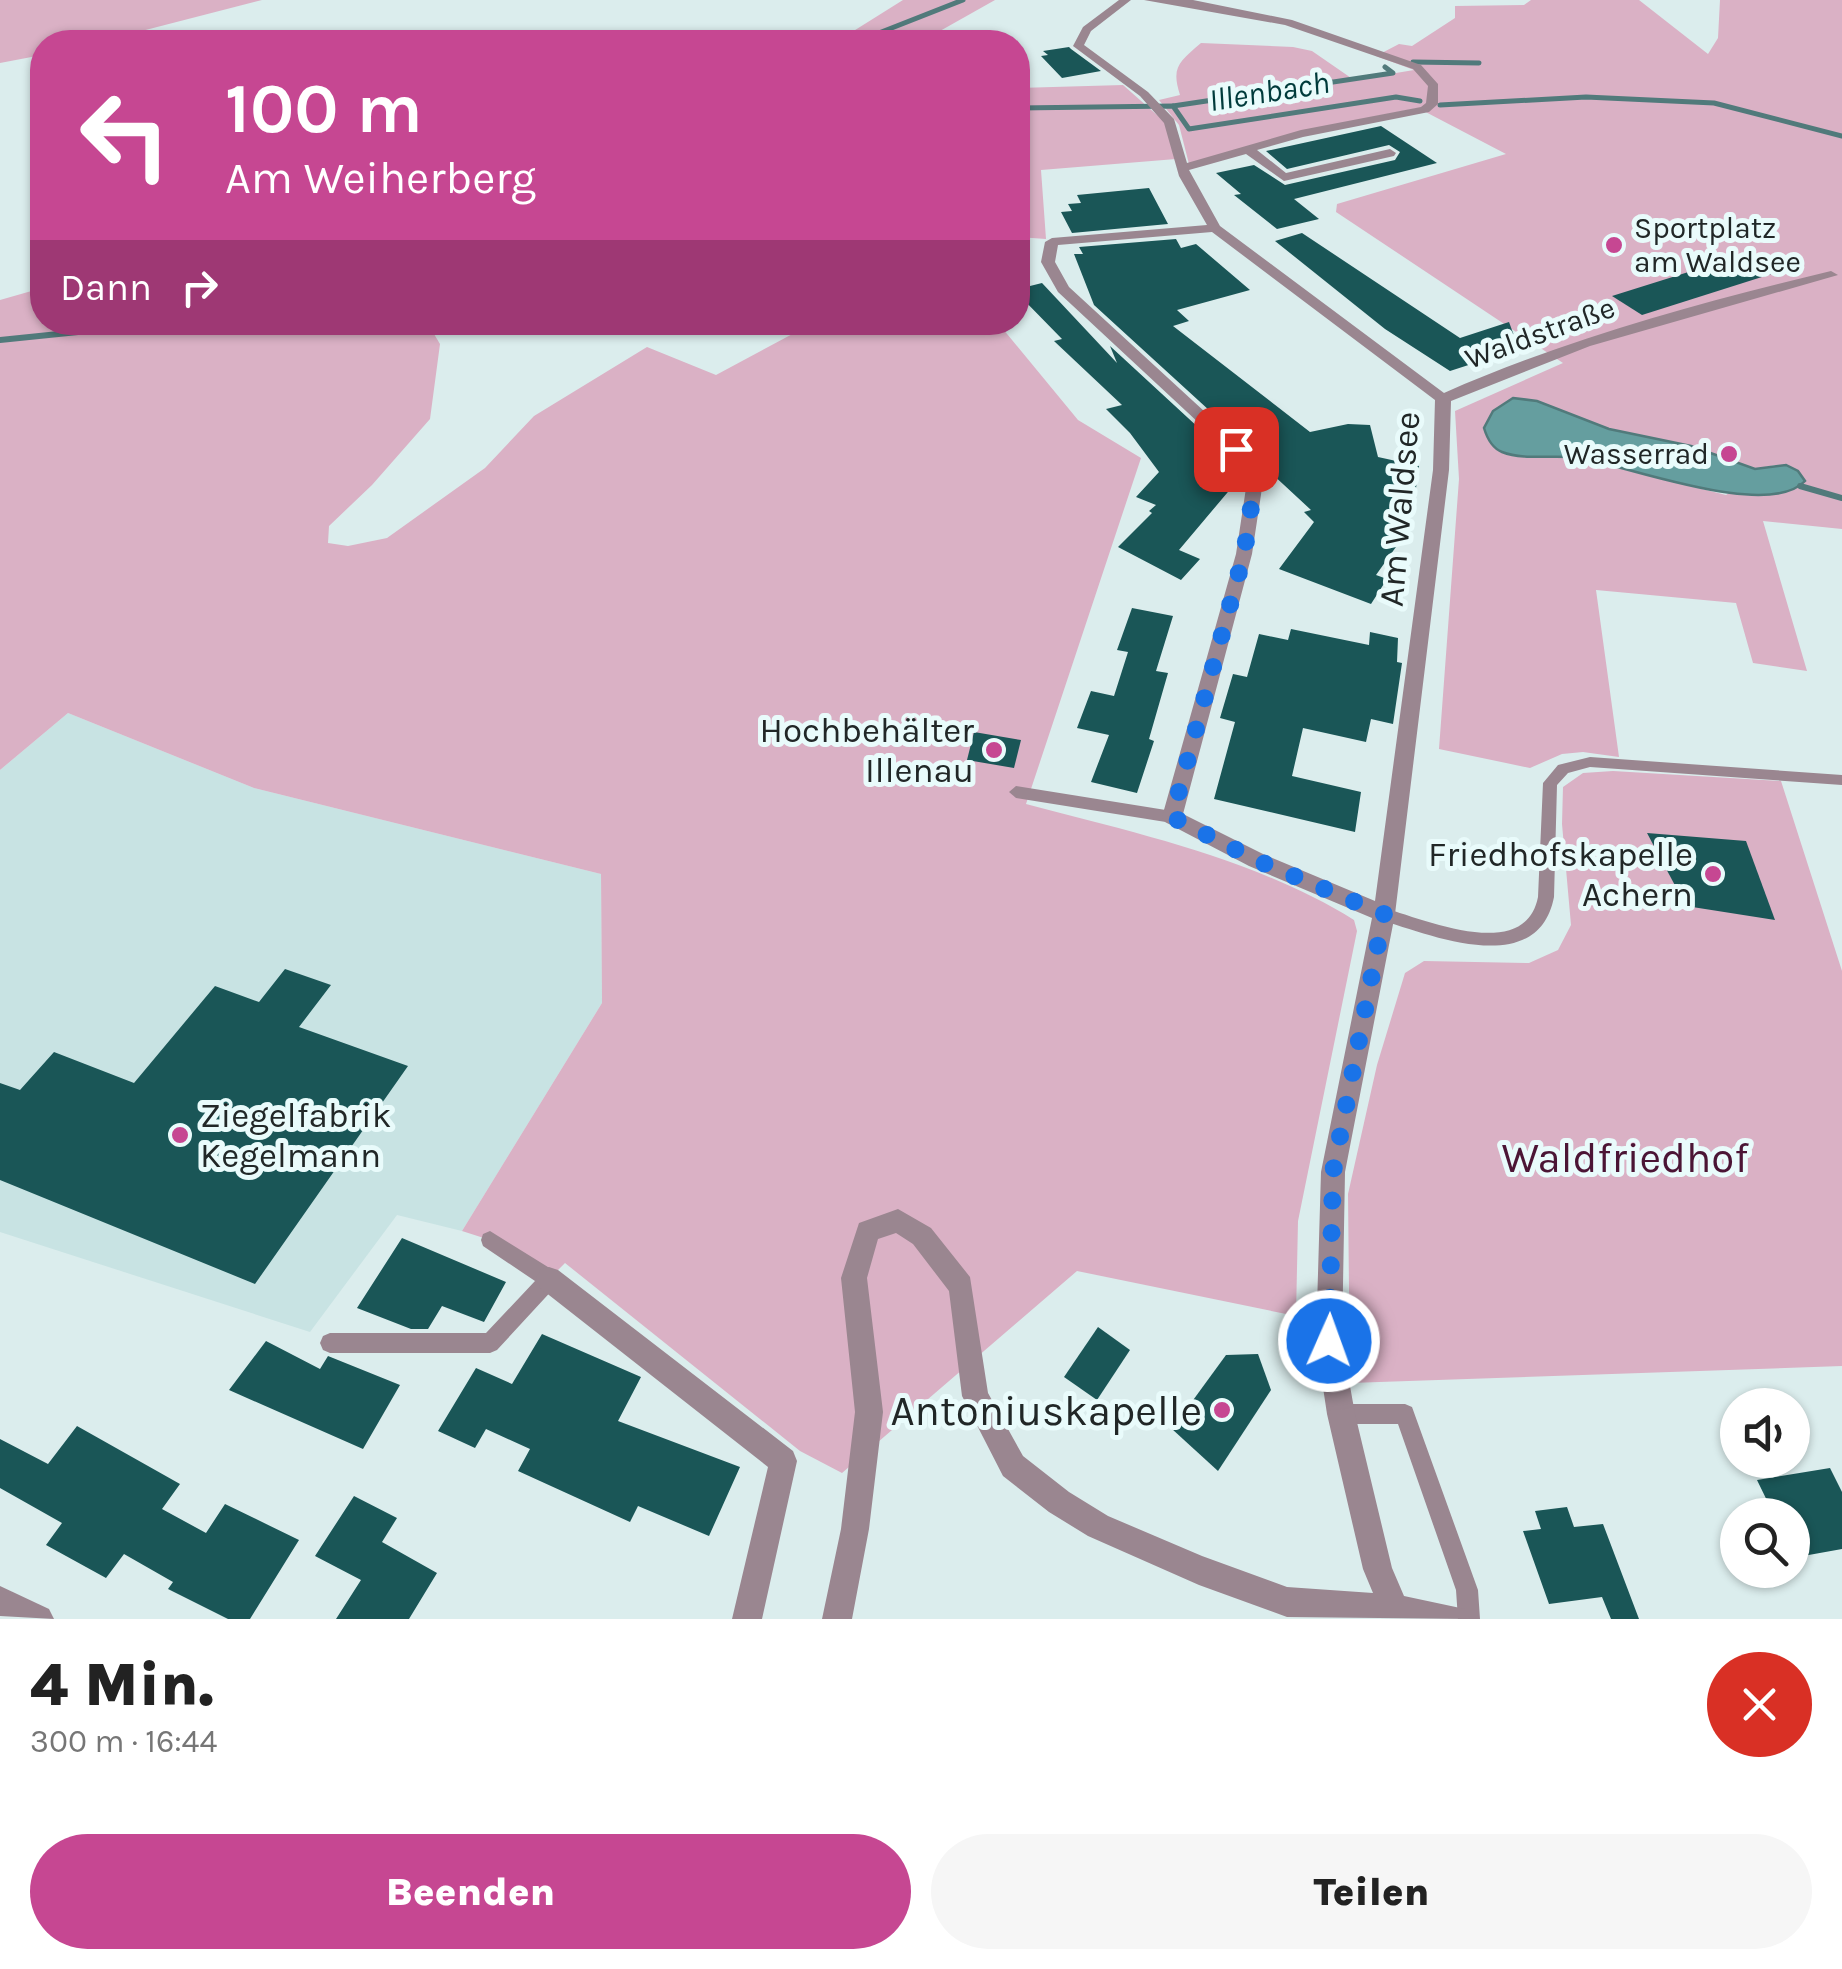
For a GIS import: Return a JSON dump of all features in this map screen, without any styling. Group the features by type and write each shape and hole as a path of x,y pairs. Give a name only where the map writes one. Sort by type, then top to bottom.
{"street":[{"name":"Am Waldsee","path":"1126,0 1087,29 1078,46 1163,112 1170,122 1182,168 1214,228 1443,399 1429,574 1384,914 1333,1172 1329,1341 1341,1414 1378,1569 1397,1614"},
{"path":"1149,0 1187,2 1288,22 1417,67 1434,86 1432,104 1425,110 1246,148 1182,168"},
{"path":"1246,148 1284,177 1390,154"},
{"path":"1214,228 1052,242 1048,262 1063,290 1236,449 1254,488 1244,554 1172,817 1256,860 1384,914"},
{"name":"Waldstraße","path":"1443,399 1495,375 1626,331 1832,275"},
{"path":"837,1619 854,1529 869,1412 854,1278 868,1230 898,1221 922,1236 961,1286 975,1396 1013,1466 1059,1502 1098,1526 1199,1570 1287,1602 1456,1619"},
{"path":"548,1280 783,1461 746,1619"},
{"path":"0,1601 40,1619"}],"lane":[{"path":"1384,914 1486,940 1514,940 1528,934 1544,908 1550,783 1563,769 1590,762 1842,780"},
{"path":"1016,792 1172,817"},
{"path":"330,1343 490,1342 548,1280 490,1240"},
{"path":"1341,1414 1406,1414 1467,1590 1470,1619"}],"shaded area":[{"path":"68,713 254,788 601,874 602,1003 462,1231 397,1215 310,1332 0,1232 0,770"}],"green space":[{"path":"0,0 262,0 146,30 30,30 30,57 0,63"},
{"path":"903,0 995,0 942,30 855,30"},
{"path":"1531,0 1639,0 1708,54 1718,38 1720,0 1842,0 1842,529 1763,521 1807,671 1753,663 1736,603 1596,590 1619,757 1583,752 1562,754 1530,768 1439,749 1459,479 1455,411 1563,363 1336,212 1337,204 1506,154 1418,108 1297,132 1189,164 1179,125 1159,100 1180,95 1176,78 1179,66 1201,43 1312,51 1354,80 1414,70 1376,56 1399,44 1412,46 1455,18 1455,6 1524,5","holes":["1513,398 1537,401 1609,429 1691,446 1755,469 1776,465 1726,495 1578,458 1504,453 1493,411"]},
{"path":"1123,85 1166,123 1176,159 1041,170 1046,239 1030,238 1030,88"},
{"path":"30,291 30,335 435,335 440,344 430,419 372,485 329,526 328,543 348,546 387,538 485,468 534,416 647,347 716,375 791,335 1008,335 1078,420 1141,458 1026,804 1236,864 1277,880 1354,920 1357,931 1298,1221 1296,1316 1077,1271 842,1473 800,1451 565,1263 549,1279 490,1240 462,1231 602,1003 601,874 254,788 68,713 0,770 0,300"},
{"name":"Waldfriedhof","path":"1613,771 1781,781 1842,971 1842,1366 1350,1383 1348,1194 1377,1065 1405,973 1424,961 1529,963 1558,950 1571,925 1562,824 1563,787 1583,773"}],"water":[{"path":"1513,398 1537,401 1609,429 1691,446 1755,469 1786,465 1798,471 1805,481 1787,492 1730,493 1580,458 1511,455 1495,448 1484,428 1493,411"}],"building":[{"path":"1069,47 1101,71 1062,78 1041,56 1048,55 1043,51"},
{"path":"1381,126 1437,163 1294,199 1319,219 1277,229 1234,195 1241,194 1216,173 1254,165 1285,185 1395,160 1400,152 1389,145 1287,169 1266,151"},
{"path":"1149,188 1168,224 1072,233 1061,212 1072,211 1068,204 1081,203 1077,195"},
{"path":"1302,233 1460,338 1509,322 1516,341 1476,355 1484,360 1450,371 1385,329 1275,241"},
{"path":"1176,239 1181,248 1196,244 1250,290 1177,310 1189,321 1173,326 1310,432 1348,424 1370,425 1378,457 1419,466 1414,503 1398,526 1408,530 1376,575 1387,579 1371,604 1279,569 1314,522 1304,512 1311,510 1256,459 1254,462 1245,443 1094,305 1074,254 1083,254 1079,247"},
{"path":"1749,253 1781,271 1642,315 1612,296"},
{"path":"1042,283 1117,363 1110,346 1226,453 1238,480 1179,550 1200,559 1181,580 1118,547 1152,513 1149,511 1156,505 1136,497 1159,472 1106,409 1122,405 1054,341 1062,339 1030,306 1030,286"},
{"path":"1132,608 1173,616 1156,671 1168,673 1149,739 1154,741 1137,793 1091,782 1109,735 1077,728 1091,691 1114,696 1128,652 1117,650"},
{"path":"1291,629 1369,645 1370,632 1398,638 1397,662 1402,663 1393,724 1371,719 1366,742 1303,728 1292,776 1361,792 1355,832 1214,799 1235,722 1220,718 1233,674 1247,677 1259,634 1288,640"},
{"name":"Hochbehälter Illenau","path":"974,732 1021,740 1014,768 967,760"},
{"name":"Friedhofskapelle Achern","path":"1647,833 1746,841 1775,920 1686,906"},
{"name":"Ziegelfabrik Kegelmann","path":"285,969 331,985 299,1027 408,1066 255,1284 0,1180 0,1083 20,1090 54,1052 134,1083 215,986 259,1002"},
{"path":"402,1238 506,1282 484,1322 442,1306 428,1329 411,1329 357,1308"},
{"path":"1098,1327 1130,1350 1097,1400 1064,1377"},
{"path":"542,1334 641,1377 618,1421 740,1467 709,1536 638,1506 630,1522 518,1471 530,1449 486,1429 475,1448 438,1431 476,1368 512,1384"},
{"path":"266,1341 320,1369 328,1356 400,1385 363,1449 229,1390"},
{"name":"Antoniuskapelle","path":"1258,1354 1271,1390 1218,1471 1172,1429 1226,1355"},
{"path":"77,1426 180,1484 162,1509 206,1533 225,1504 299,1540 250,1619 228,1619 168,1589 173,1582 124,1554 106,1578 46,1545 62,1523 0,1488 0,1439 48,1464"},
{"path":"1830,1468 1842,1492 1842,1549 1810,1555 1810,1498 1766,1498 1757,1480 1810,1478 1810,1471"},
{"path":"354,1496 397,1518 382,1542 437,1573 409,1619 336,1619 361,1580 315,1556"},
{"path":"1567,1507 1574,1527 1603,1524 1639,1619 1611,1619 1602,1597 1549,1604 1523,1531 1541,1529 1535,1511"}],"waterway":[{"path":"887,30 963,0"},
{"path":"1413,62 1479,63"},
{"path":"1173,106 1393,73 1385,67"},
{"name":"Illenbach","path":"1173,106 1189,129 1396,97 1420,101"},
{"name":"Illenbach","path":"1440,105 1586,97 1714,103 1842,136"},
{"name":"Illenbach","path":"1030,108 1173,106"},
{"name":"Illenbach","path":"0,340 49,335"},
{"path":"1800,486 1842,498"}],"place":[{"name":"Sportplatz am Waldsee","path":"1614,245"},
{"name":"Wasserrad","path":"1729,454"},
{"name":"Hochbehälter Illenau","path":"994,750"},
{"name":"Friedhofskapelle Achern","path":"1713,874"},
{"name":"Ziegelfabrik Kegelmann","path":"180,1135"},
{"name":"Antoniuskapelle","path":"1222,1410"}],"route":[{"path":"1236,449 1254,488 1244,554 1172,817 1256,860 1384,914 1333,1172 1329,1341"}]}
